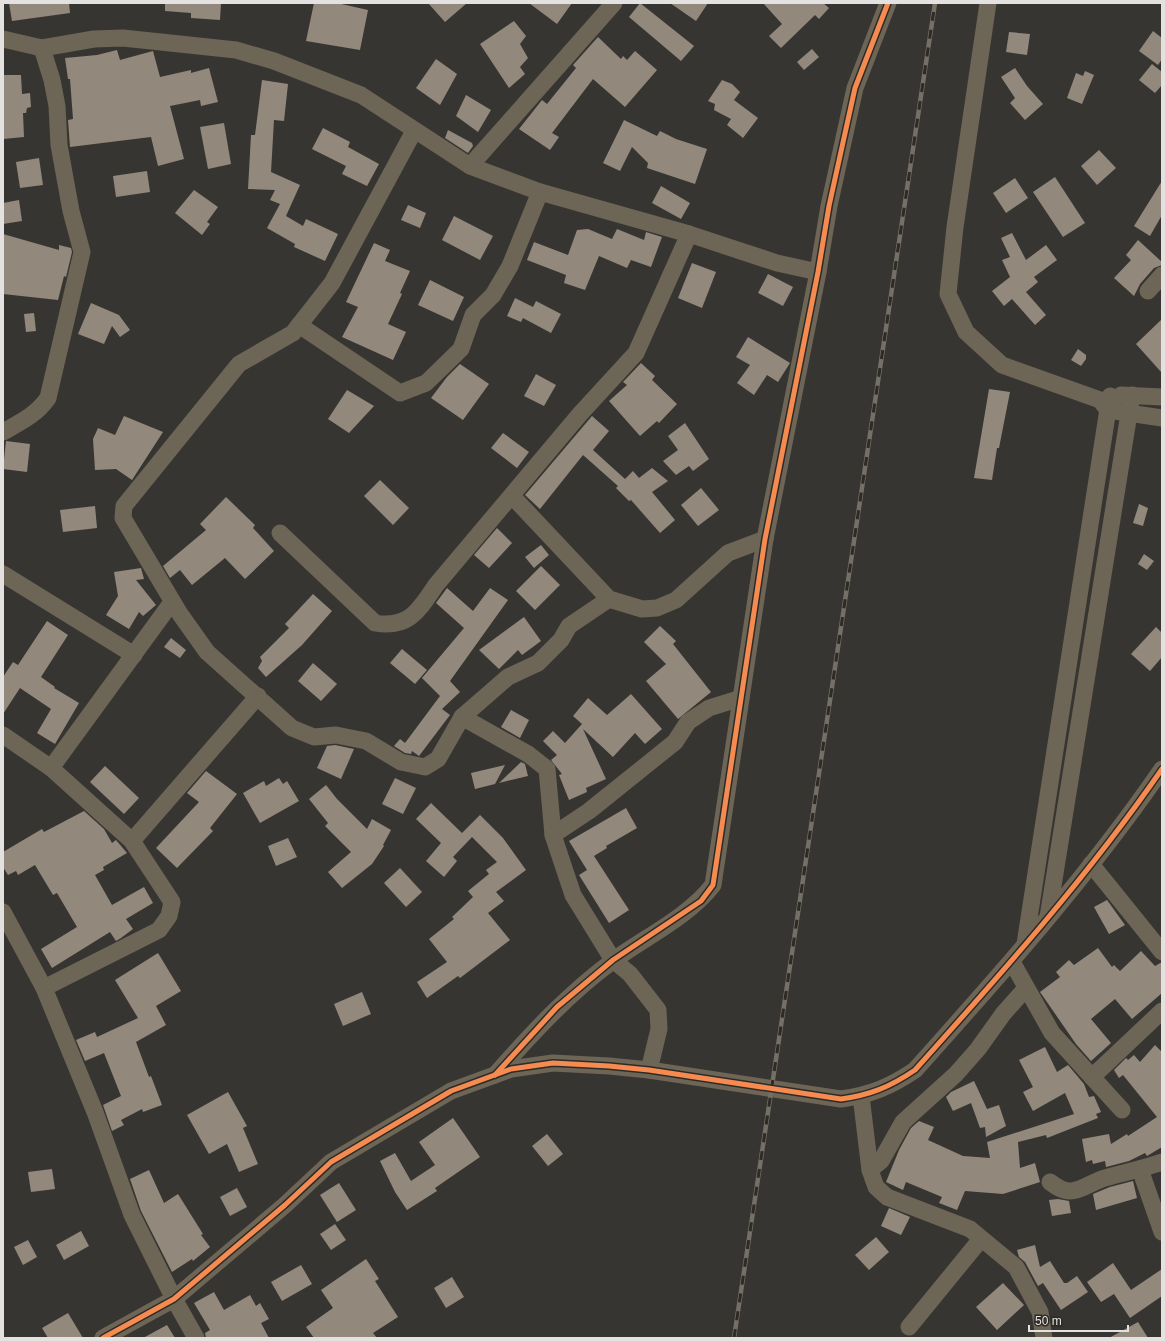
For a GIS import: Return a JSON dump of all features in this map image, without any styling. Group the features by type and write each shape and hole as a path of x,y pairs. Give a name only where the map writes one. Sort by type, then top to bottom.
{"street":[{"path":"470,166 614,3"},
{"path":"494,1075 556,1007 613,960 701,901 713,885 765,539 818,272 829,206 855,88 888,3"},
{"path":"988,3 955,227 948,294 966,332 1002,365 1106,402 1129,413 1162,418"},
{"path":"3,39 42,48 94,39 123,38 236,50 274,61 361,95 414,131 470,166 540,192 689,234 777,263 818,272"},
{"path":"3,432 32,416 48,398 82,252 71,211 59,145 52,80 42,48"},
{"path":"414,131 332,283 293,333 239,364 124,506 123,518 128,530 172,602 207,652 292,728 314,737 336,735 366,741 401,762 425,766 438,759 462,716 508,677 538,663 561,640 569,626 609,599"},
{"path":"299,325 400,393 426,383 461,349 473,315 493,295 510,266 540,192"},
{"path":"280,533 375,623 388,625 415,615 436,585 580,414 636,353 689,234"},
{"path":"1148,291 1162,275"},
{"path":"1106,402 1132,395 1162,397"},
{"path":"1048,917 1132,395"},
{"path":"1025,946 1106,402"},
{"path":"512,496 609,599 642,609 656,608 676,600 728,553 765,539"},
{"path":"3,574 134,655"},
{"path":"51,768 172,602"},
{"path":"132,841 258,696"},
{"path":"553,835 589,810 675,742 688,722 709,708 741,698"},
{"path":"462,716 528,754 548,769 553,835 573,895 613,960 630,974 658,1010 658,1029 649,1070"},
{"path":"3,735 51,768 132,841 172,902 169,916 159,930 44,988"},
{"path":"102,1338 174,1299 285,1206 331,1162 451,1091 511,1069 553,1063 610,1066 649,1070 841,1099 872,1094 898,1082 915,1070 1012,962 1087,868 1162,769"},
{"path":"1045,818 1063,821"},
{"path":"1058,850 1068,865 1087,868 1162,952"},
{"path":"3,912 44,988 95,1112 132,1215 174,1299 196,1338"},
{"path":"1012,962 1052,1033 1122,1110"},
{"path":"870,1170 882,1161 903,1122 956,1074 978,1049 1003,1014 1026,988"},
{"path":"1092,1077 1162,1011"},
{"path":"861,1096 870,1170 876,1187 887,1197 970,1229 1016,1267 1040,1312 1044,1338"},
{"path":"1050,1182 1057,1187 1069,1191 1080,1189 1104,1178 1140,1170 1162,1162"},
{"path":"1140,1170 1162,1232"},
{"path":"910,1328 981,1238"}],"building":[{"path":"9,3 69,3 70,13 12,21"},
{"path":"165,3 221,3 220,20 191,18 191,13 165,11"},
{"path":"314,3 337,3 368,10 360,50 306,41"},
{"path":"428,3 467,3 445,22"},
{"path":"529,3 572,3 557,24"},
{"path":"640,3 694,46 681,61 629,17"},
{"path":"670,3 708,3 696,21"},
{"path":"763,3 823,3 829,8 819,19 815,15 781,48 769,36 782,24"},
{"path":"514,21 526,36 520,44 528,58 520,67 525,74 509,88 480,44"},
{"path":"1153,31 1162,38 1162,59 1158,65 1139,51"},
{"path":"1009,32 1030,34 1027,55 1006,52"},
{"path":"598,37 621,59 623,56 627,60 635,51 657,70 625,107 593,79 552,133 559,137 550,150 519,129 542,100 547,104 576,68 573,65"},
{"path":"812,49 819,57 804,70 797,62"},
{"path":"117,50 120,60 153,51 160,77 191,70 191,73 209,68 218,102 201,106 200,100 170,106 184,159 158,166 151,137 70,147 68,120 73,119 70,79 68,79 65,58 97,55"},
{"path":"436,59 457,74 440,105 416,88"},
{"path":"1152,64 1162,72 1162,85 1155,93 1139,80"},
{"path":"1015,68 1027,86 1043,104 1025,120 1010,103 1015,98 1001,77"},
{"path":"1085,71 1094,75 1082,104 1067,98 1076,73 1083,76"},
{"path":"3,75 21,75 22,94 30,93 31,107 27,108 26,113 23,113 24,137 3,139"},
{"path":"262,80 288,84 284,121 274,120 271,172 300,185 286,216 303,226 306,219 338,234 325,261 294,247 295,244 267,228 280,204 270,200 275,190 248,189 251,135 255,135"},
{"path":"722,80 732,84 740,92 734,100 758,118 743,138 727,125 731,119 714,110 715,104 708,101"},
{"path":"466,95 491,110 478,132 456,116"},
{"path":"624,120 657,136 660,131 676,139 707,149 695,184 647,168 648,163 632,147 620,171 603,163"},
{"path":"224,123 231,164 208,169 200,127"},
{"path":"323,128 350,142 348,147 379,164 367,186 342,174 346,166 312,149"},
{"path":"448,130 472,143 473,146 468,153 445,138"},
{"path":"1099,150 1116,168 1097,185 1081,166"},
{"path":"39,158 43,185 20,188 16,162"},
{"path":"147,171 150,192 116,197 113,176"},
{"path":"1055,177 1085,223 1063,237 1033,192"},
{"path":"1015,178 1028,198 1006,213 993,193"},
{"path":"1162,181 1162,215 1150,236 1134,226"},
{"path":"661,186 690,203 681,219 652,203"},
{"path":"194,190 218,207 207,222 210,224 202,235 175,213"},
{"path":"19,200 22,221 3,224 3,203"},
{"path":"408,205 426,213 420,228 401,220"},
{"path":"454,216 493,236 480,260 442,240"},
{"path":"588,229 612,239 617,229 644,240 646,232 662,237 651,267 631,260 627,268 599,256 585,290 564,283 566,275 527,260 534,242 568,255 577,230"},
{"path":"1012,233 1026,260 1046,245 1057,260 1034,277 1038,282 1026,292 1046,315 1035,325 1012,299 1004,306 992,291 1010,277 1002,260 1010,257 1001,238"},
{"path":"3,234 59,250 59,245 71,248 72,252 66,277 64,276 58,300 3,294"},
{"path":"1138,240 1162,262 1162,265 1154,268 1140,284 1134,296 1114,278 1131,260 1126,255"},
{"path":"374,243 390,250 385,261 410,271 400,293 402,294 388,324 406,332 393,360 342,337 358,307 346,302"},
{"path":"692,263 716,272 702,308 678,298"},
{"path":"768,274 793,287 783,306 758,293"},
{"path":"430,280 464,297 453,321 418,305"},
{"path":"515,298 533,307 536,301 561,314 551,333 523,318 521,322 507,316"},
{"path":"91,303 119,315 130,330 120,337 112,326 104,344 78,334"},
{"path":"34,313 36,331 26,332 24,314"},
{"path":"1162,319 1162,373 1136,344"},
{"path":"748,337 790,363 778,382 767,375 754,395 737,383 750,365 736,357"},
{"path":"1078,349 1086,355 1086,359 1081,366 1071,360"},
{"path":"641,363 655,376 652,380 677,404 659,423 657,421 640,436 609,401 627,385 623,382"},
{"path":"460,364 489,384 463,420 431,398 447,377"},
{"path":"536,374 556,385 544,406 524,396"},
{"path":"989,389 1010,392 999,448 997,448 992,480 974,478"},
{"path":"347,390 374,406 349,433 328,419"},
{"path":"124,416 163,432 132,480 116,469 95,470 93,439 98,428 115,435"},
{"path":"592,416 609,431 593,450 625,479 633,471 639,478 652,468 668,481 652,492 675,520 660,533 631,500 629,501 616,488 618,486 583,455 540,509 525,495"},
{"path":"685,423 709,459 693,471 689,466 676,475 663,461 678,450 668,436"},
{"path":"503,433 529,452 517,468 491,448"},
{"path":"6,441 30,444 27,472 3,469"},
{"path":"380,480 409,508 393,525 364,496"},
{"path":"701,488 719,510 698,526 681,505"},
{"path":"226,497 255,525 253,528 274,551 245,579 225,558 192,585 180,570 170,578 163,566 206,530 200,524"},
{"path":"1139,504 1148,508 1143,526 1133,523"},
{"path":"95,506 97,528 63,532 60,510"},
{"path":"497,528 512,543 489,568 474,555"},
{"path":"541,545 549,555 534,568 525,557"},
{"path":"1144,554 1154,561 1147,570 1138,564"},
{"path":"541,566 560,585 535,610 516,591"},
{"path":"141,568 144,579 136,580 156,605 143,616 139,612 129,629 106,615 118,596 114,572"},
{"path":"447,588 473,611 490,588 508,600 450,681 460,692 442,709 450,715 419,756 412,751 411,754 405,753 394,746 400,739 405,743 440,696 422,678 464,628 436,603"},
{"path":"313,594 332,611 302,645 266,677 258,668 262,661 260,657 289,628 285,624"},
{"path":"524,617 541,641 522,655 518,650 499,669 479,650"},
{"path":"47,621 68,635 41,677 55,687 54,688 79,703 55,744 37,733 51,709 20,688 3,714 3,677 13,662 18,665"},
{"path":"660,626 676,641 673,644 711,692 678,719 646,681 666,664 644,642"},
{"path":"1156,627 1162,633 1162,657 1150,671 1131,654"},
{"path":"171,638 186,650 180,658 164,647"},
{"path":"402,649 427,670 415,684 390,663"},
{"path":"313,663 337,684 321,701 298,681"},
{"path":"631,694 662,729 645,744 635,733 613,757 583,729 606,779 586,788 587,792 569,800 559,775 562,774 551,760 557,755 543,741 553,731 565,743 582,724 573,716 588,698 607,715"},
{"path":"511,710 529,720 520,738 501,727"},
{"path":"335,745 354,749 341,779 317,768 327,746"},
{"path":"521,762 525,764 528,776 499,783"},
{"path":"505,765 495,784 475,789 471,773"},
{"path":"105,766 139,798 124,814 90,782"},
{"path":"206,771 237,794 210,828 213,831 177,868 156,848 199,802 187,793"},
{"path":"279,778 283,784 287,781 299,801 260,823 243,793 264,781 266,786"},
{"path":"395,778 416,788 403,814 382,804"},
{"path":"326,785 337,799 367,829 372,819 391,830 383,845 384,846 372,864 342,888 328,872 351,852 325,826 328,823 309,799"},
{"path":"431,803 462,833 480,815 503,838 526,870 496,892 504,901 488,913 510,940 460,978 458,976 427,998 417,982 447,962 429,939 454,919 452,917 473,897 468,891 489,874 486,870 497,862 472,837 453,857 457,861 444,877 426,861 441,843 416,819"},
{"path":"626,808 637,828 606,846 607,848 594,856 629,910 609,923 579,875 587,870 569,841"},
{"path":"84,811 104,829 112,843 116,840 127,853 103,867 104,870 95,875 112,905 144,887 153,903 126,919 133,929 121,938 116,941 110,932 52,968 41,949 77,927 57,893 53,895 35,865 18,875 16,871 8,875 3,867 3,852 42,829 44,832"},
{"path":"288,838 297,857 276,866 268,846"},
{"path":"400,868 422,892 406,907 384,883"},
{"path":"1107,900 1125,925 1109,934 1094,907"},
{"path":"1098,948 1112,967 1114,965 1120,971 1141,951 1155,966 1162,962 1162,993 1132,1019 1115,999 1091,1019 1111,1043 1091,1061 1076,1044 1040,992 1060,977 1056,972 1069,960 1074,965"},
{"path":"158,953 181,991 156,1006 166,1025 136,1042 149,1077 151,1076 162,1105 143,1112 142,1109 121,1120 124,1125 112,1131 103,1105 121,1096 104,1053 85,1061 76,1040 95,1032 97,1037 138,1018 115,980"},
{"path":"362,992 371,1014 343,1026 334,1004"},
{"path":"1155,1045 1162,1052 1162,1147 1147,1156 1145,1153 1129,1161 1106,1167 1105,1161 1093,1164 1092,1160 1086,1162 1082,1139 1109,1134 1111,1144 1127,1134 1128,1136 1157,1117 1123,1075 1119,1078 1114,1070 1126,1058 1128,1060 1134,1055 1140,1062"},
{"path":"1045,1047 1057,1072 1068,1065 1084,1084 1089,1097 1094,1096 1101,1112 1096,1114 1098,1118 1047,1138 1046,1135 1018,1142 1020,1168 1035,1163 1040,1182 1003,1194 965,1191 957,1210 939,1203 942,1197 906,1182 903,1190 886,1182 899,1150 911,1128 919,1121 934,1127 928,1140 963,1156 990,1158 987,1142 1074,1114 1065,1093 1033,1111 1023,1092 1033,1087 1019,1060"},
{"path":"974,1081 987,1109 999,1105 1006,1126 986,1137 985,1127 980,1128 971,1103 953,1111 946,1097 951,1092"},
{"path":"228,1092 247,1126 243,1128 258,1164 239,1172 227,1144 209,1154 187,1115"},
{"path":"453,1118 480,1157 435,1188 437,1191 407,1210 395,1192 380,1161 395,1153 411,1181 435,1165 419,1142"},
{"path":"547,1134 563,1154 548,1166 532,1146"},
{"path":"52,1169 55,1189 31,1192 28,1172"},
{"path":"149,1170 164,1203 178,1194 203,1234 201,1235 210,1247 193,1261 192,1259 172,1272 141,1211 130,1179"},
{"path":"1133,1181 1137,1198 1096,1210 1093,1194 1110,1187"},
{"path":"339,1183 356,1210 337,1222 320,1195"},
{"path":"237,1188 247,1207 230,1216 220,1197"},
{"path":"1058,1199 1069,1201 1071,1213 1052,1216 1049,1200"},
{"path":"889,1208 910,1217 901,1235 881,1226"},
{"path":"335,1224 346,1240 331,1250 320,1234"},
{"path":"81,1231 89,1246 64,1260 56,1245"},
{"path":"876,1237 889,1252 869,1270 855,1255"},
{"path":"28,1240 37,1257 23,1265 14,1247"},
{"path":"1035,1245 1040,1267 1050,1261 1064,1283 1067,1283 1077,1276 1088,1292 1061,1310 1043,1283 1038,1286 1025,1262 1019,1257 1017,1250"},
{"path":"366,1259 379,1279 375,1281 398,1317 373,1333 377,1338 314,1338 306,1327 333,1308 321,1290"},
{"path":"1113,1263 1131,1290 1162,1269 1162,1296 1130,1318 1114,1294 1101,1302 1087,1282"},
{"path":"301,1265 312,1284 282,1301 271,1282"},
{"path":"452,1277 464,1297 446,1308 434,1288"},
{"path":"1003,1283 1024,1305 997,1330 976,1307"},
{"path":"214,1292 224,1310 250,1295 256,1306 260,1303 269,1319 261,1323 269,1338 206,1338 205,1333 210,1330 194,1303"},
{"path":"68,1313 83,1338 48,1338 42,1328"},
{"path":"1138,1322 1148,1338 1109,1338"},
{"path":"167,1325 175,1338 143,1338"}],"railway":[{"path":"734,1338 935,3"}],"cycle path":[{"path":"495,1075 557,1007 613,960 701,901 713,885 765,539 818,272 829,206 855,88 888,3"},
{"path":"103,1338 174,1299 285,1205 331,1162 451,1091 511,1069 553,1063 609,1066 649,1070 841,1099 871,1093 888,1086 915,1070 980,997 1074,886 1105,847 1162,769"}]}
